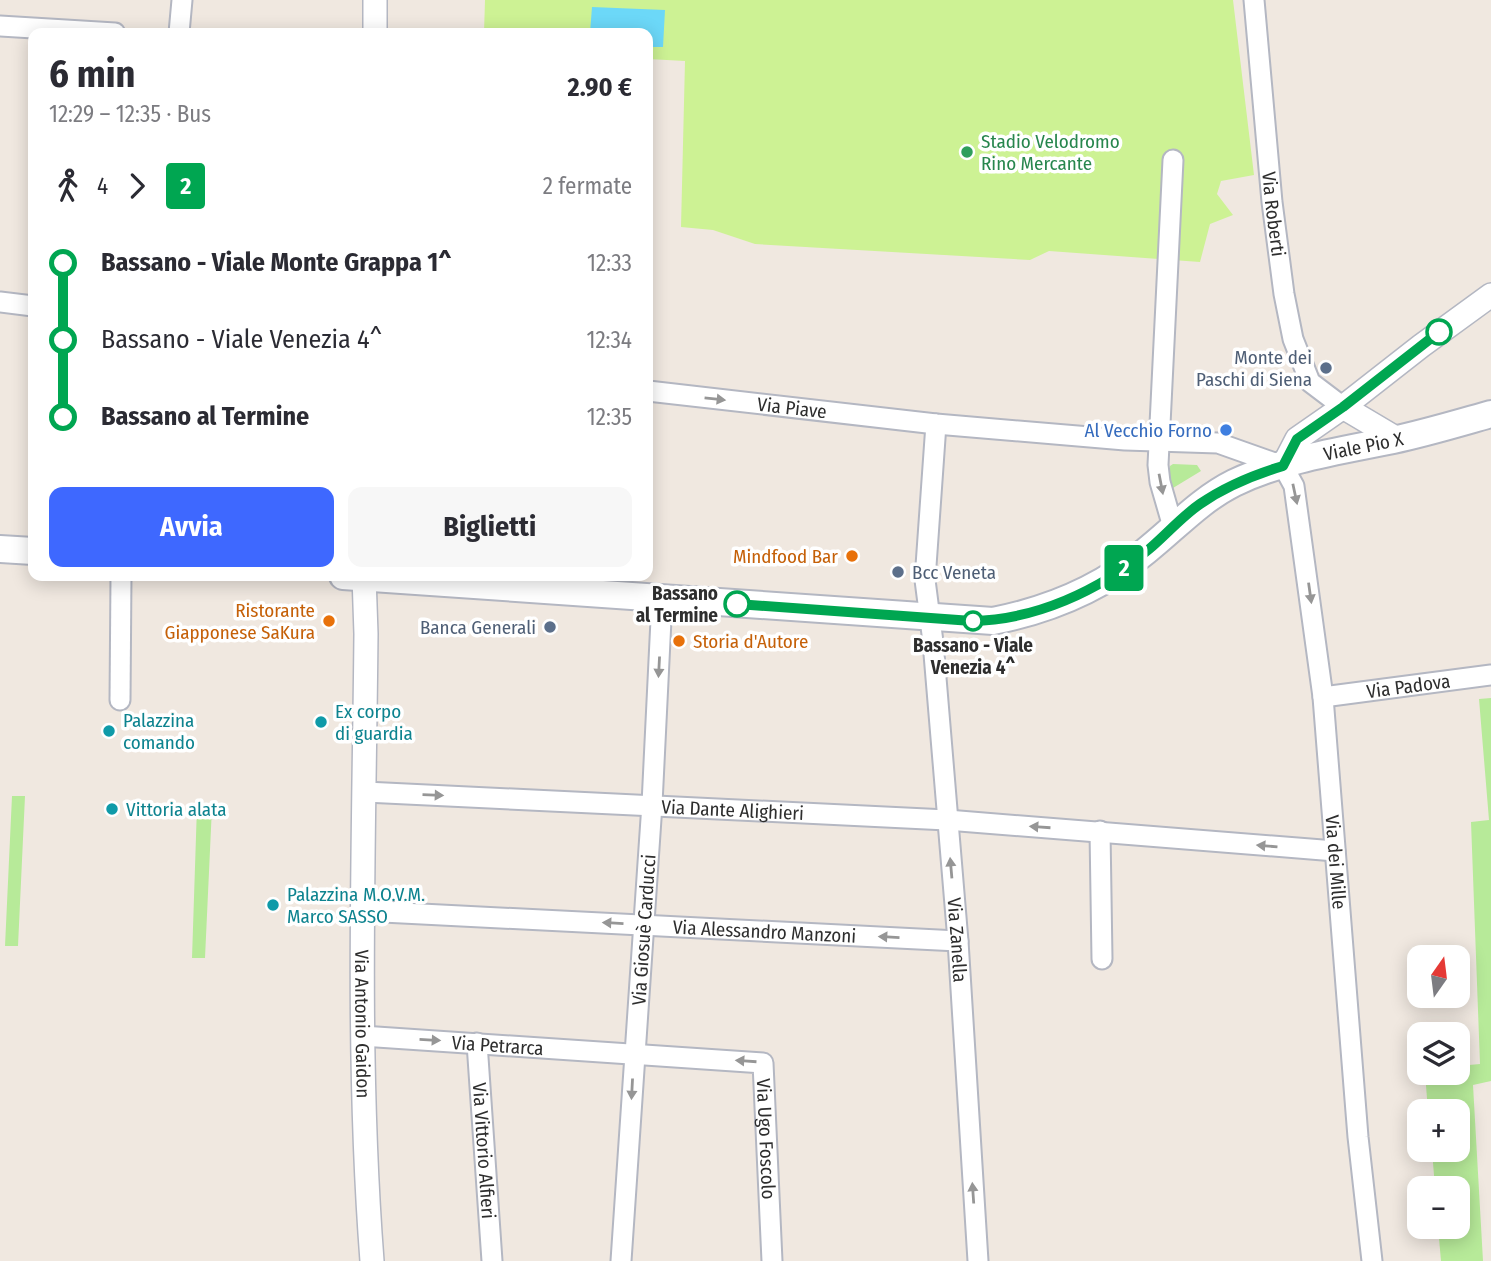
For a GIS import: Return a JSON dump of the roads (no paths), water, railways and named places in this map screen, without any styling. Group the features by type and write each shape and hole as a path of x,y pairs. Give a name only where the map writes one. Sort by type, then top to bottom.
{"main road":[{"name":"Viale Pio X","path":"426,581 993,621 1046,608 1092,588 1148,550 1198,506 1235,483 1342,450 1397,439 1491,414"},
{"path":"0,549 28,551"}],"street":[{"path":"179,28 182,0"},
{"path":"375,0 375,28"},
{"name":"Via Roberti","path":"1254,0 1272,202 1293,339 1310,382 1343,407"},
{"path":"0,26 33,28"},
{"path":"1172,527 1160,482 1159,440 1173,160"},
{"path":"1283,466 1297,439 1491,295"},
{"path":"0,302 28,305"},
{"name":"Via Piave","path":"653,392 936,424 1125,440 1218,443 1283,466"},
{"path":"1343,407 1397,439"},
{"path":"930,618 925,580 936,424"},
{"path":"1218,443 1233,454 1235,483"},
{"name":"Via dei Mille","path":"1283,466 1294,486 1324,696 1357,1124 1372,1261"},
{"path":"120,700 121,581"},
{"name":"Via Antonio Gaidon","path":"357,581 365,792 362,1036 365,1164 372,1261"},
{"name":"Via Giosuè Carducci","path":"621,1261 652,804 662,598"},
{"name":"Via Zanella","path":"930,618 958,941 978,1261"},
{"name":"Via Padova","path":"1324,696 1491,675"},
{"name":"Via Dante Alighieri","path":"365,792 947,820 1335,851"},
{"path":"1100,831 1102,959"},
{"name":"Via Alessandro Manzoni","path":"363,911 958,941"},
{"name":"Via Petrarca","path":"362,1036 634,1053"},
{"name":"Via Vittorio Alfieri","path":"478,1043 492,1261"},
{"name":"Via Ugo Foscolo","path":"634,1053 763,1063 772,1261"}],"water":[{"path":"592,7 665,10 663,47 653,47 653,28 590,28"}],"place":[{"name":"Stadio Velodromo Rino Mercante","path":"967,152"},
{"name":"Monte dei Paschi di Siena","path":"1326,368"},
{"name":"Al Vecchio Forno","path":"1226,430"},
{"name":"Mindfood Bar","path":"852,556"},
{"name":"Bcc Veneta","path":"898,572"},
{"name":"Bassano al Termine","path":"737,604"},
{"name":"Ristorante Giapponese SaKura","path":"329,621"},
{"name":"Bassano - Viale Venezia 4^","path":"973,621"},
{"name":"Banca Generali","path":"550,627"},
{"name":"Storia d'Autore","path":"679,641"},
{"name":"Ex corpo di guardia","path":"321,722"},
{"name":"Palazzina comando","path":"109,731"},
{"name":"Vittoria alata","path":"112,809"},
{"name":"Palazzina M.O.V.M. Marco SASSO","path":"273,905"}]}
